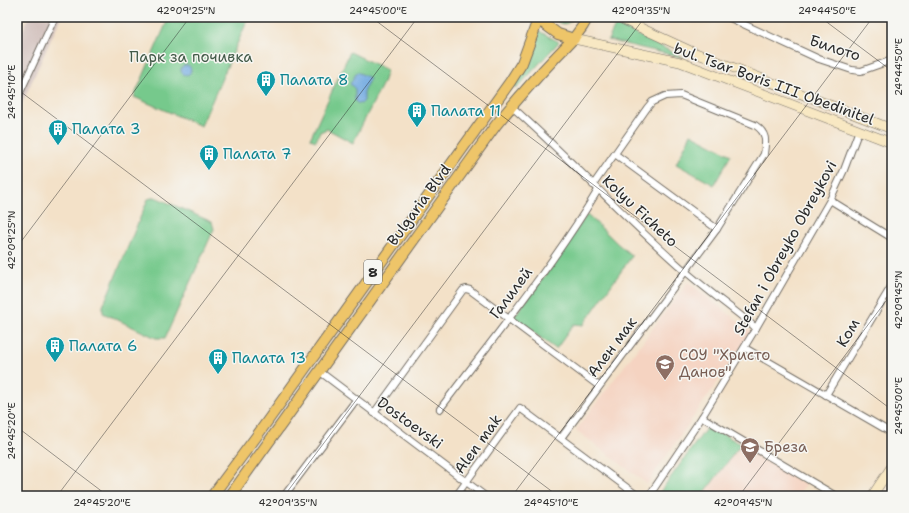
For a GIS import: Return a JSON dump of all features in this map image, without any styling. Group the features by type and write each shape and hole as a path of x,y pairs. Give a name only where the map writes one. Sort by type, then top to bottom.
{"main road":[{"name":"8","path":"212,496 510,82 522,63 538,18 558,34 574,39 588,17"},
{"name":"bul. Tsar Boris III Obedinitel","path":"617,17 693,52 892,129"},
{"name":"Bulgaria Blvd","path":"230,496 319,370 511,106 574,39"},
{"name":"bul. Tsar Boris III Obedinitel","path":"574,39 680,62 892,143"},
{"path":"872,496 892,466"}],"street":[{"path":"17,99 56,17"},
{"name":"Билото","path":"728,17 819,58 852,70 861,71 892,60"},
{"name":"Ален мак","path":"561,438 718,228 764,154 766,140 761,129 755,125 681,95 664,96 652,102"},
{"name":"Галилей","path":"440,409 550,262 583,214 596,187 615,154 652,102"},
{"name":"Kolyu Ficheto","path":"511,106 554,145 686,272 756,328"},
{"name":"Stefan i Obreyko Obreykovi","path":"649,496 702,417 745,348 830,200 844,170 859,130"},
{"path":"615,154 718,228"},
{"path":"830,200 892,238"},
{"name":"Ком","path":"826,395 892,285"},
{"path":"374,413 463,290 466,289 470,290 599,386"},
{"path":"745,348 892,433"},
{"name":"Dostoevski","path":"319,370 356,400 486,496"},
{"path":"284,496 356,400"},
{"name":"Alen mak","path":"456,496 520,408 561,438"},
{"path":"702,417 836,496"},
{"path":"561,438 638,496"}],"shaded area":[{"path":"29,17 61,17 17,114 17,42"},
{"name":"СОУ \"Христо Данов\"","path":"688,282 752,332 647,484 576,430"},
{"name":"Бреза","path":"741,444 806,485 796,496 702,496"}],"green space":[{"name":"Парк за почивка","path":"169,17 249,17 201,126 134,97"},
{"path":"553,17 574,17 572,20 564,24 558,22"},
{"path":"616,24 684,58 608,40"},
{"path":"539,31 559,42 517,88 513,86 528,66"},
{"path":"350,52 387,70 383,83 353,143 327,129 320,132 316,141 310,139"},
{"path":"691,134 731,155 714,185 676,164"},
{"path":"155,197 212,222 214,229 165,338 156,338 103,313 103,306 148,199"},
{"path":"587,214 632,256 583,325 574,324 556,349 513,318 555,262"},
{"path":"708,426 741,444 702,496 657,496"}],"water":[{"path":"184,65 188,65 190,66 190,74 184,75 181,72 181,68"},
{"path":"357,72 370,78 364,90 364,101 361,104 355,101 355,89 350,84"}],"place":[{"name":"Палата 8","path":"266,97"},
{"name":"Палата 11","path":"417,128"},
{"name":"Палата 3","path":"58,146"},
{"name":"Палата 7","path":"209,171"},
{"name":"Палата 6","path":"55,363"},
{"name":"Палата 13","path":"218,375"},
{"name":"СОУ \"Христо Данов\"","path":"665,381"},
{"name":"Бреза","path":"750,464"}]}
